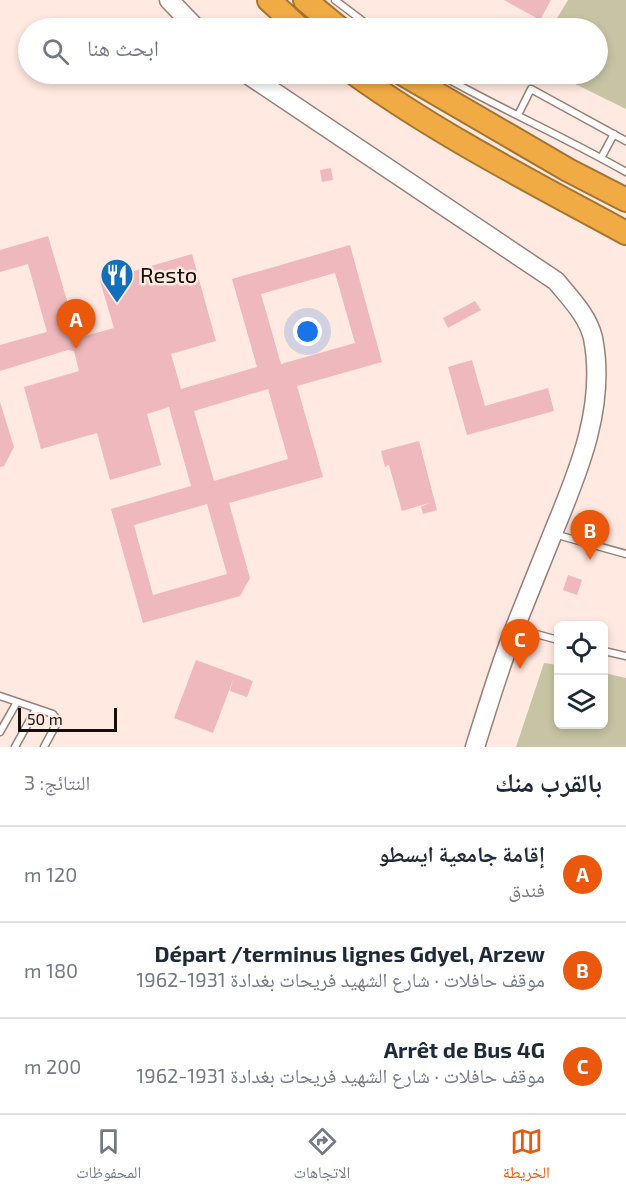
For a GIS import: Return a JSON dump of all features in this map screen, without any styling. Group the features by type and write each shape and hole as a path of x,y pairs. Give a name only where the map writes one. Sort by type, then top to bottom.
{"highway":[{"path":"269,0 288,18"},
{"path":"304,0 326,18"},
{"path":"370,84 493,160 626,233"},
{"path":"420,84 568,170 626,200"}],"main road":[{"path":"169,0 186,18"},
{"path":"262,84 555,281 578,307 592,336 598,381 591,429 578,472 515,628 476,747"}],"lane":[{"path":"335,0 359,18"},
{"path":"459,84 626,172"},
{"path":"518,115 531,89 626,141"},
{"path":"601,158 614,134"},
{"path":"553,534 626,554"},
{"path":"515,628 554,639"},
{"path":"608,652 626,656"},
{"path":"0,696 53,714 58,721 44,747"},
{"path":"0,732 17,702"},
{"path":"15,747 36,708"}],"shaded area":[{"path":"568,0 626,0 626,109 575,84 608,84 608,18 557,18"},
{"path":"544,663 554,664 554,729 608,729 608,674 626,678 626,747 516,747"}],"building":[{"path":"504,0 551,0 541,18 536,18"},
{"path":"331,168 333,180 322,182 320,170"},
{"path":"48,236 78,338 114,328 100,281 192,254 216,341 171,354 181,389 257,367 232,279 350,245 382,362 297,386 323,477 229,503 250,578 240,596 143,623 111,509 191,486 169,407 147,414 161,465 110,480 97,433 41,449 24,387 79,371 74,351 68,350 0,371 0,345 47,332 28,264 0,272 0,250","holes":["335,273 355,343 281,364 261,294","268,389 288,459 214,481 194,411","207,504 227,574 153,595 134,525"]},
{"path":"475,301 481,310 448,328 443,318"},
{"path":"472,360 485,406 548,388 554,411 467,435 448,367"},
{"path":"0,402 14,447 4,466 0,467"},
{"path":"419,441 437,510 423,514 421,507 429,503 402,511 389,465 385,467 381,451"},
{"path":"568,575 582,580 577,595 563,590"},
{"path":"196,660 253,681 247,697 230,691 233,680 213,733 174,718"}],"place":[{"name":"Resto","path":"117,304"},
{"name":"إقامة جامعية ايسطو","path":"76,349"},
{"name":"Départ /terminus lignes Gdyel, Arzew","path":"590,560"},
{"name":"Arrêt de Bus 4G","path":"520,669"}]}
